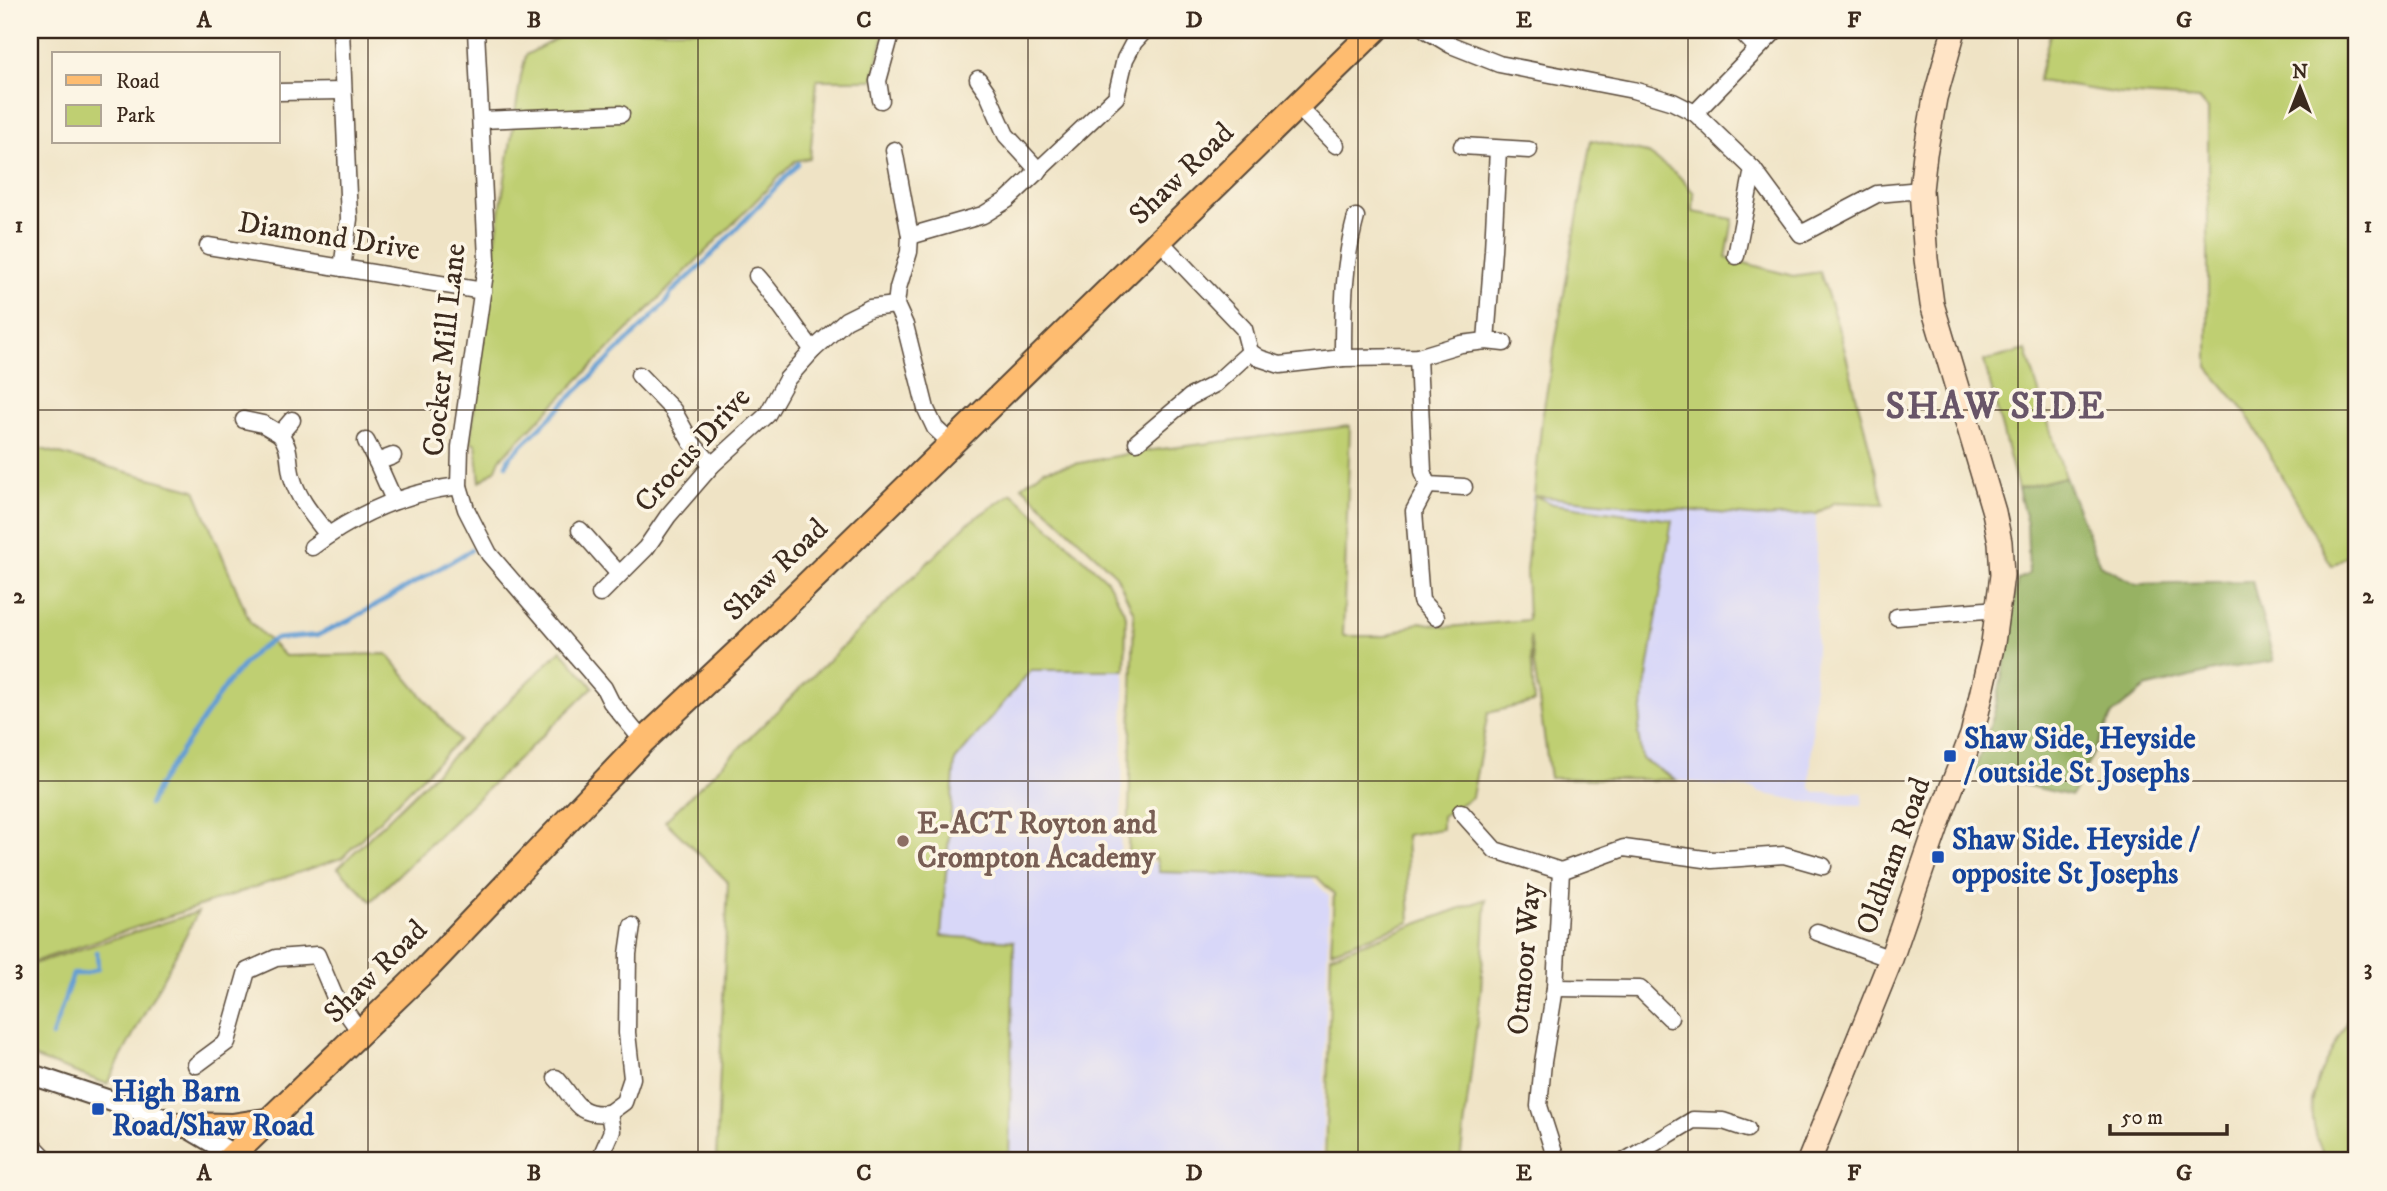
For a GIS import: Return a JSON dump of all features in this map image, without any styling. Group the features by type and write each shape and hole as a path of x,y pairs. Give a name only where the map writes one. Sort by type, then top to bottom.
{"main road":[{"name":"Shaw Road","path":"235,1159 428,968 643,741 1375,30"},
{"name":"Oldham Road","path":"1809,1161 1891,959 1940,817 1972,735 1998,609 2002,575 1998,532 1933,304 1921,190 1935,98 1954,30"},
{"path":"183,1125 232,1126 272,1120"}],"street":[{"path":"341,30 349,219 342,268"},
{"name":"Cocker Mill Lane","path":"476,30 488,259 460,446 459,485 466,509 489,554 604,688 611,702 643,741"},
{"path":"881,100 878,81 892,30"},
{"path":"909,236 983,215 1007,200 1116,97 1125,59 1134,42 1145,30"},
{"path":"1426,30 1451,45 1499,64 1633,90 1672,102 1695,113 1752,169 1801,234 1877,194 1921,190"},
{"path":"1740,30 1757,48"},
{"path":"1695,113 1776,30"},
{"path":"978,79 987,92 1006,135 1039,171"},
{"path":"280,92 343,91"},
{"path":"1297,106 1336,145"},
{"path":"481,120 621,114"},
{"path":"1462,146 1529,150"},
{"path":"1486,341 1498,149"},
{"path":"894,150 909,236 909,252 898,288 896,305 905,325 926,409 935,428 951,443"},
{"path":"1736,256 1752,169"},
{"path":"1343,358 1342,296 1356,217"},
{"path":"1159,240 1244,329 1250,352 1259,359 1280,365 1343,358 1418,357 1461,344 1486,341 1504,343"},
{"name":"Diamond Drive","path":"208,246 483,291"},
{"path":"757,276 778,300 789,320 813,350"},
{"name":"Crocus Drive","path":"600,594 646,548 668,516 712,465 767,415 787,379 813,350 846,320 870,308 896,305"},
{"path":"1136,442 1190,397 1215,384 1250,352"},
{"path":"1418,357 1423,471 1428,485 1414,512 1414,528 1421,601 1436,617"},
{"path":"639,375 673,410 691,442 712,465"},
{"path":"244,420 263,424 280,434 288,444 291,475 300,497 327,535"},
{"path":"280,434 292,420"},
{"path":"366,441 385,459 394,500"},
{"path":"312,547 327,535 394,500 432,489 459,485"},
{"path":"1428,485 1464,487"},
{"path":"580,530 619,574"},
{"path":"1897,617 1998,609"},
{"path":"1461,812 1495,850 1561,871"},
{"name":"Otmoor Way","path":"1554,1159 1539,1106 1555,988 1561,871 1624,848 1712,860 1784,855 1823,866"},
{"path":"556,1078 568,1091 576,1107 593,1114 609,1113 624,1102 632,1078 627,1033 628,954 632,926"},
{"path":"1817,932 1891,959"},
{"path":"196,1065 227,1042 247,971 276,958 317,955 334,996 360,1033"},
{"path":"1555,988 1640,989 1670,1018"},
{"path":"33,1080 183,1125 235,1159"},
{"path":"599,1161 612,1131 609,1113"},
{"path":"1625,1161 1693,1120 1723,1121 1747,1129"},
{"path":"30,1142 48,1161"}],"shaded area":[{"name":"E-ACT Royton and Crompton Academy","path":"1012,493 1107,580 1126,615 1120,863 1124,860 1156,863 1160,872 1309,876 1329,896 1322,1161 716,1161 728,882 665,821 968,523"},
{"path":"1532,495 1761,517 1816,514 1816,647 1810,787 1815,792 1863,793 1862,805 1819,804 1760,793 1755,789 1676,780 1550,778 1526,571"}],"green space":[{"path":"572,30 885,30 873,80 817,80 810,158 795,161 500,459 496,469 480,482 476,444 471,442 493,259 521,76 526,55"},
{"path":"2051,30 2357,30 2357,548 2332,566 2245,411 2208,368 2208,109 2199,99 2121,94 2038,81"},
{"path":"1591,140 1647,153 1678,175 1694,193 1693,212 1733,219 1726,258 1793,276 1820,272 1841,336 1884,504 1835,502 1816,514 1761,517 1535,496 1553,504 1672,520 1638,734 1642,759 1676,780 1550,778 1530,636 1534,702 1488,713 1472,797 1442,816 1442,829 1406,835 1410,922 1331,951 1334,894 1317,877 1159,872 1156,859 1128,855 1134,613 1116,575 1022,486 1044,470 1137,452 1350,426 1343,636 1386,636 1420,622 1447,627 1528,620 1526,571 1542,418"},
{"path":"2026,350 2065,477 2018,489 1984,361"},
{"path":"30,446 195,490 250,622 285,656 387,654 459,740 342,858 30,963"},
{"path":"2065,477 2100,565 2136,584 2252,581 2274,661 2223,669 2145,688 2112,715 2072,796 1974,773 1994,714 2009,642 2017,580 2029,574 2027,524 2018,489"},
{"path":"1012,493 1107,580 1126,615 1125,670 1031,670 955,761 941,936 1014,941 1009,1161 716,1161 728,882 665,821 968,523"},
{"path":"561,650 593,687 371,901 338,868"},
{"path":"1486,899 1481,990 1460,1161 1325,1161 1331,955"},
{"path":"198,912 107,1084 30,1056 30,965"},
{"path":"2357,1000 2357,1161 2327,1161 2317,1138 2313,1116 2314,1097 2319,1078"}],"waterway":[{"path":"506,465 509,458 665,304 672,292 701,266 798,164"},
{"path":"149,805 159,784 228,682 255,652 274,639 318,635 350,620 471,550"},
{"path":"52,1036 73,974 84,974 98,969 97,952"}],"place":[{"name":"Shaw Side, Heyside / outside St Josephs","path":"1950,756"},
{"name":"E-ACT Royton and Crompton Academy","path":"903,841"},
{"name":"Shaw Side. Heyside / opposite St Josephs","path":"1938,857"},
{"name":"High Barn Road/Shaw Road","path":"98,1109"}],"district":[{"name":"SHAW SIDE","path":"1996,407"}]}
